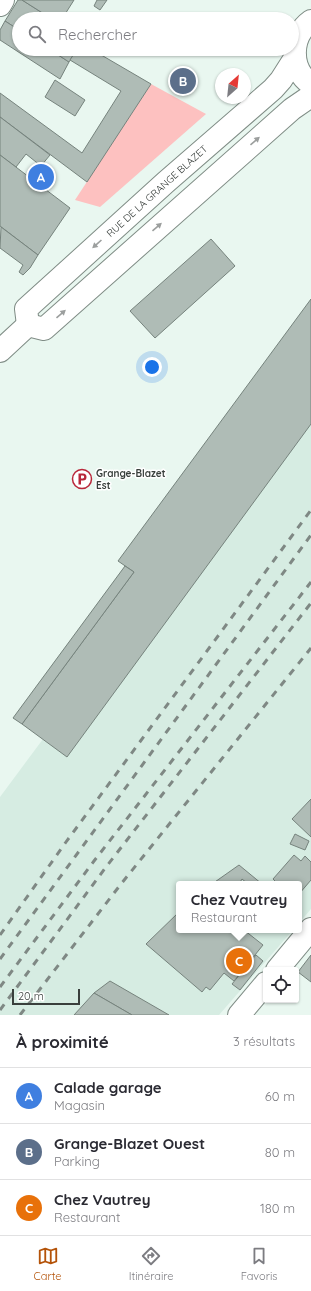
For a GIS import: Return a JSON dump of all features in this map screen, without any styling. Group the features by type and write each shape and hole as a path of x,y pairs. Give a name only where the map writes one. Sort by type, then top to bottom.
{"street":[{"path":"0,5 3,0"},
{"path":"299,36 311,21"},
{"path":"295,58 301,75 311,84"},
{"name":"RUE DE LA GRANGE BLAZET","path":"28,325 26,309 166,182 273,89 282,80 295,58"},
{"path":"0,350 28,325 44,329 292,109 311,96"},
{"path":"279,967 311,929"},
{"path":"239,1015 263,987"}],"shaded area":[{"path":"151,84 206,114 100,207 75,200"},
{"path":"311,299 311,909 302,920 302,881 176,881 176,933 290,933 219,1015 0,1015 0,797 43,739 13,718 125,566 118,561"}],"building":[{"path":"18,0 22,0 41,12 12,12 12,26 5,21"},
{"path":"22,0 74,0 66,12 41,12"},
{"path":"97,0 107,0 100,10 94,6"},
{"path":"5,21 12,26 12,48 0,40 0,30"},
{"path":"25,56 60,56 69,62 60,79"},
{"path":"60,56 73,56 69,62"},
{"path":"73,56 103,56 151,84 87,182 0,117 0,93 82,153 121,91 70,60"},
{"path":"55,80 85,100 75,116 45,97"},
{"path":"0,117 50,155 41,166 26,154 16,167 0,155"},
{"path":"0,155 70,208 38,255 0,226"},
{"path":"1,227 38,255 30,268 23,275 19,272 23,265 0,248"},
{"path":"211,239 235,266 155,338 130,311"},
{"path":"311,299 311,424 67,757 22,724 134,572 118,561"},
{"path":"125,566 134,572 22,724 13,718"},
{"path":"311,799 311,837 292,819"},
{"path":"295,834 309,841 305,850 290,844"},
{"path":"294,855 301,861 305,856 311,862 311,880 302,890 302,881 275,881 273,879"},
{"path":"239,865 258,881 244,881 242,879 241,881 216,881"},
{"path":"176,915 176,933 248,933 263,945 234,981 224,973 210,990 206,987 202,992 146,944"},
{"path":"256,955 263,961 240,990 232,984"},
{"path":"311,955 311,982 299,973"},
{"path":"110,981 169,1015 132,1015 94,993"},
{"path":"94,993 132,1015 74,1015"}],"railway":[{"path":"0,935 66,842 311,510"},
{"path":"0,959 311,535"},
{"path":"0,987 94,861 311,582"},
{"path":"0,1010 106,867 311,603"},
{"path":"20,1015 121,884 311,648"}],"place":[{"name":"Grange-Blazet Ouest","path":"183,81"},
{"name":"Calade garage","path":"41,177"},
{"name":"Grange-Blazet Est","path":"82,479"},
{"name":"Chez Vautrey","path":"239,961"}]}
